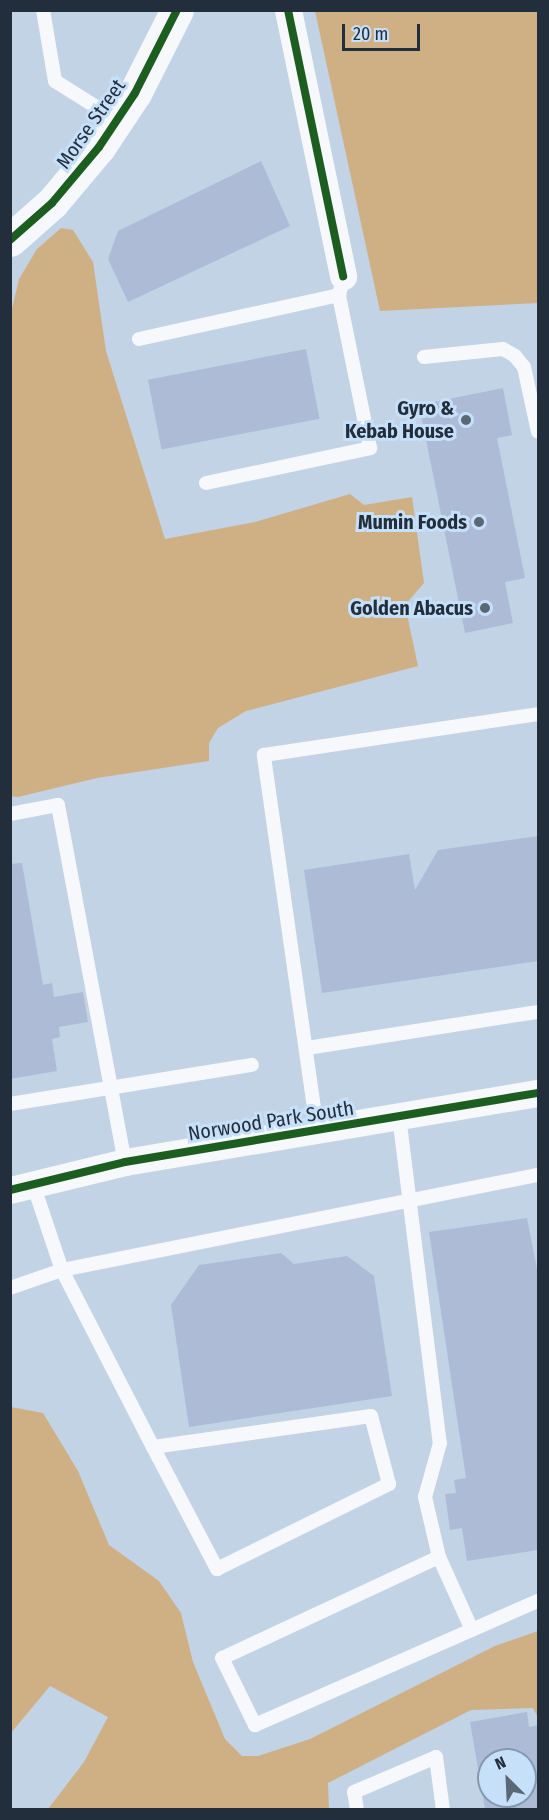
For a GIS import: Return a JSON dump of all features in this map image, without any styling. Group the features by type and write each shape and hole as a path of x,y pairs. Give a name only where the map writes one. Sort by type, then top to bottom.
{"street":[{"name":"Morse Street","path":"10,240 79,173 118,120 177,10"},
{"path":"288,10 341,286"},
{"name":"Norwood Park South","path":"22,1187 125,1162 538,1093"}],"lane":[{"path":"43,10 55,81 118,120"},
{"path":"139,339 341,286 370,448 206,483"},
{"path":"424,357 503,349 515,356 524,367 538,432"},
{"path":"317,1130 264,755 538,714"},
{"path":"10,814 58,805 125,1162"},
{"path":"307,1048 538,1012"},
{"path":"10,1104 111,1085 252,1065"},
{"path":"399,1116 440,1443 425,1497 439,1557 472,1630"},
{"path":"10,1288 62,1270 538,1176"},
{"path":"22,1187 62,1270 153,1447 217,1569 389,1484 371,1416 153,1447"},
{"path":"439,1557 222,1658 255,1725 538,1601"},
{"path":"357,1809 354,1792 436,1757 443,1809"}],"shaded area":[{"path":"315,11 538,11 538,303 380,311"},
{"path":"61,228 73,230 93,262 106,351 165,539 255,522 350,494 364,505 412,497 424,583 405,605 418,666 246,711 218,728 209,743 209,761 97,778 18,797 10,796 11,313 19,279 37,249"},
{"path":"11,1407 43,1413 78,1471 109,1545 159,1581 181,1613 193,1662 225,1739 242,1756 258,1756 310,1739 495,1646 538,1631 538,1718 533,1708 471,1710 328,1783 329,1809 48,1809 84,1762 108,1717 50,1686 11,1733"}],"building":[{"path":"261,161 290,226 128,302 108,259 118,231"},
{"path":"306,349 320,419 162,449 148,380"},
{"path":"503,388 512,435 497,438 525,578 505,582 513,623 465,633 419,405"},
{"path":"538,836 538,961 322,993 304,870 409,854 415,890 438,850"},
{"path":"22,863 43,985 52,983 54,997 83,992 88,1022 59,1027 60,1037 52,1039 57,1071 10,1079 10,864"},
{"path":"527,1218 538,1274 538,1550 467,1561 462,1528 450,1530 445,1494 456,1493 454,1480 466,1478 429,1232"},
{"path":"281,1253 294,1264 347,1256 374,1276 392,1396 189,1427 171,1305 199,1265"},
{"path":"527,1712 529,1727 538,1725 538,1809 485,1808 537,1808 537,1748 477,1748 477,1763 470,1722"}],"cycle path":[{"path":"10,240 52,203 99,147 135,93 177,10"},
{"path":"288,10 343,276"},
{"path":"10,1190 125,1162 538,1093"}],"place":[{"name":"Gyro & Kebab House","path":"466,420"},
{"name":"Mumin Foods","path":"479,522"},
{"name":"Golden Abacus","path":"485,608"}]}
